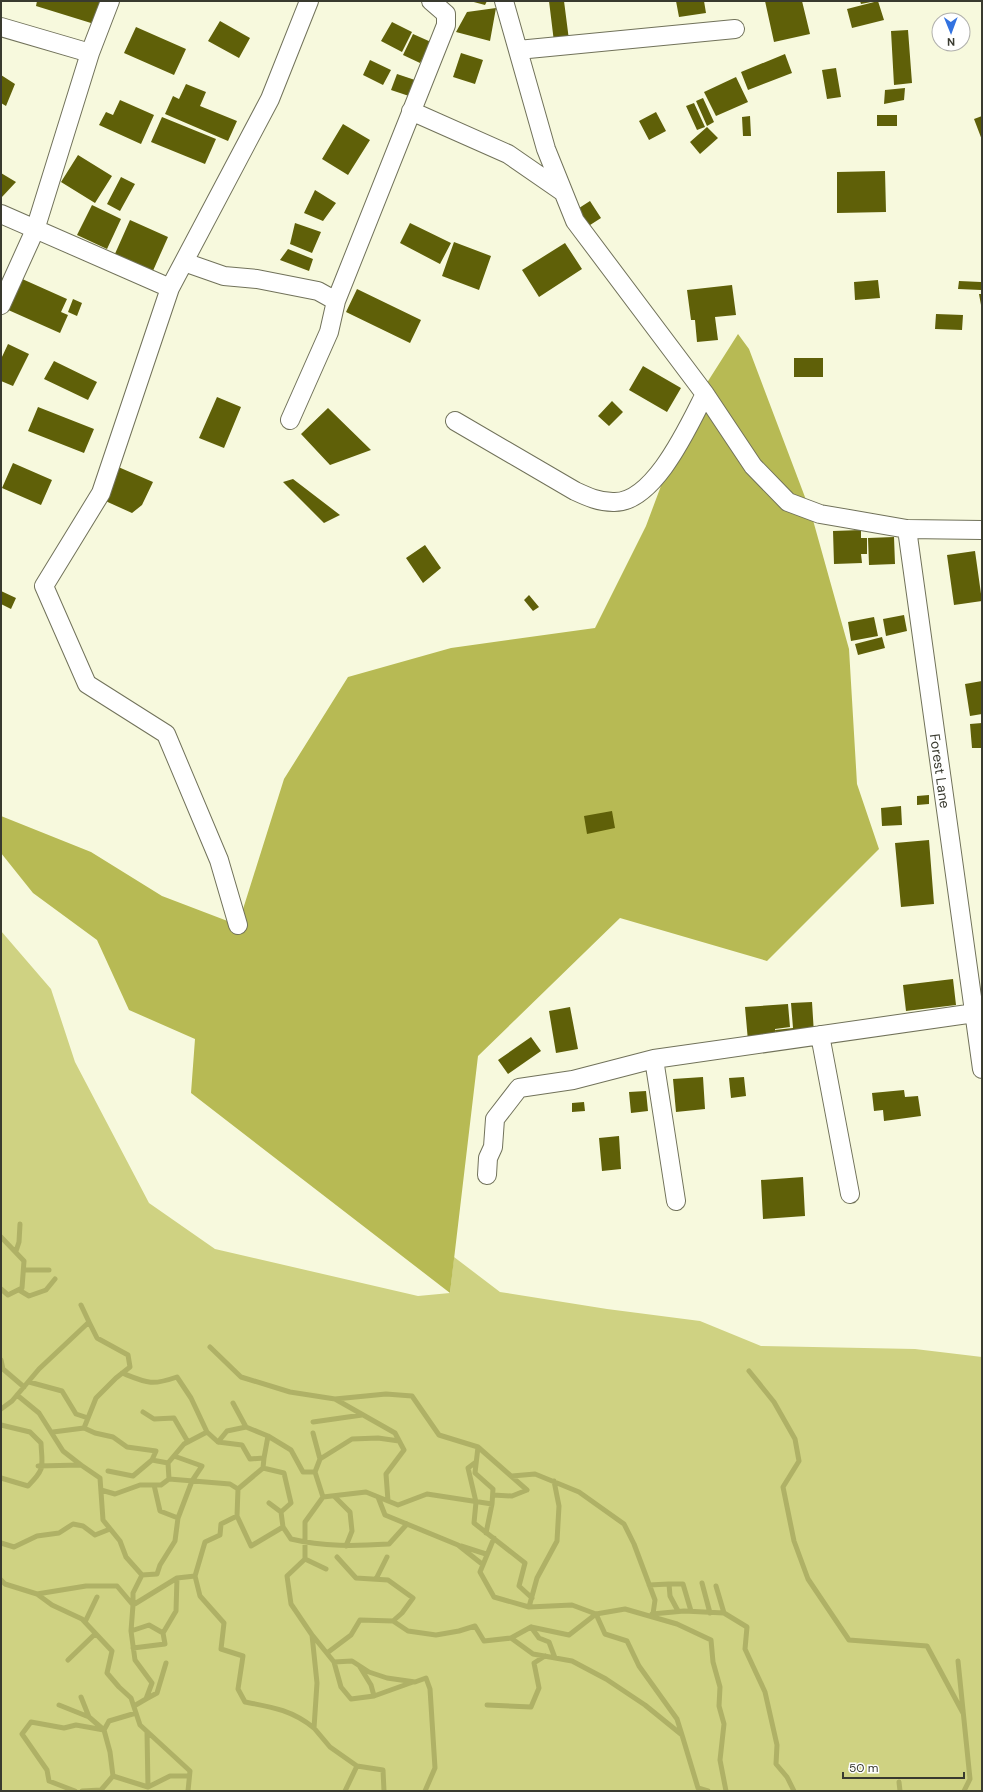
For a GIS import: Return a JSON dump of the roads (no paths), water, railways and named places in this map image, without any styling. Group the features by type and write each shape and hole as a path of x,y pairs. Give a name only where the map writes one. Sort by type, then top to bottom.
{"street":[{"path":"1,305 35,230 90,53 110,1"},
{"path":"238,925 219,860 166,734 86,684 44,586 101,493 170,288 270,99 309,1"},
{"path":"290,420 329,332 336,301 446,25 446,14 431,1"},
{"path":"504,1 546,150 575,221 705,394 753,466 788,502 820,514 907,529 982,530"},
{"path":"1,27 90,53"},
{"path":"518,50 735,29"},
{"path":"411,111 508,154 563,192"},
{"path":"1,214 170,288"},
{"path":"184,262 224,276 257,279 318,291 336,301"},
{"path":"455,421 575,491 592,499 615,503 637,496 661,472 705,394"},
{"name":"Forest Lane","path":"907,529 978,1013 982,1069"},
{"path":"487,1174 488,1158 493,1147 495,1119 519,1088 573,1080 654,1059 978,1013"},
{"path":"820,1035 850,1194"},
{"path":"654,1059 676,1201"}],"waterway":[{"path":"16,1251 19,1242 20,1224"},
{"path":"1,1237 24,1261 22,1288 8,1295 1,1289"},
{"path":"24,1270 49,1270"},
{"path":"19,1290 29,1296 46,1290 55,1279"},
{"path":"1,1409 12,1401 39,1369 89,1322 81,1305"},
{"path":"89,1322 97,1338 128,1355 130,1367 116,1378 96,1398 84,1428 95,1433 113,1437 127,1447 156,1451 152,1460"},
{"path":"210,1347 241,1377 290,1392 335,1399 386,1394 412,1396 439,1435 478,1447 527,1490 512,1496 493,1495"},
{"path":"1,1360 3,1369 24,1387"},
{"path":"749,1371 774,1402 795,1439 799,1461 783,1487 794,1541 808,1579 849,1640 927,1646 963,1713"},
{"path":"122,1373 149,1382 161,1382 177,1377 191,1398 207,1432 184,1444 168,1463"},
{"path":"29,1382 62,1391 76,1414 88,1418"},
{"path":"17,1395 39,1413 63,1451 81,1465"},
{"path":"335,1399 395,1433 404,1450 386,1474 388,1501"},
{"path":"233,1403 246,1427 268,1436 291,1450 303,1472 315,1472"},
{"path":"143,1412 154,1419 174,1418 188,1442"},
{"path":"313,1422 362,1415"},
{"path":"1,1425 30,1432 41,1443 42,1462 42,1467 38,1475 28,1486 1,1478"},
{"path":"207,1432 218,1442 227,1431 246,1427"},
{"path":"53,1432 84,1428"},
{"path":"313,1433 320,1459 315,1472 323,1497 366,1492 398,1505 427,1494 492,1504 486,1533"},
{"path":"264,1458 268,1436"},
{"path":"320,1459 352,1439 378,1438 399,1441"},
{"path":"218,1442 242,1445 250,1459 264,1458 263,1468"},
{"path":"478,1447 475,1473 493,1489 492,1504"},
{"path":"174,1456 202,1466 192,1481 178,1518"},
{"path":"108,1471 133,1476 152,1460 168,1463 169,1479 230,1484 238,1489 237,1516 251,1546 283,1527 291,1539 303,1542 340,1545 389,1544 407,1524"},
{"path":"476,1462 468,1468 476,1502 474,1523 525,1563 519,1586 532,1598"},
{"path":"38,1466 81,1465 100,1478 103,1520 120,1541 126,1557 142,1575 133,1593 133,1605 177,1578 195,1576 205,1542 220,1535 221,1524 237,1516"},
{"path":"238,1489 263,1468 284,1473 291,1503 281,1512"},
{"path":"512,1476 535,1474 579,1492 624,1524 634,1544 655,1600 653,1614"},
{"path":"101,1490 115,1494 140,1485 161,1485 169,1479"},
{"path":"529,1607 537,1578 557,1541 559,1506 554,1481"},
{"path":"142,1575 157,1574 160,1565 175,1541 178,1518 160,1511 154,1485"},
{"path":"334,1496 350,1512 352,1531 346,1546"},
{"path":"323,1497 305,1522 305,1559 287,1576 291,1604 312,1635 317,1683 314,1728 330,1747 357,1766 383,1770 384,1791"},
{"path":"378,1497 385,1515 458,1545 482,1564"},
{"path":"269,1503 281,1512 283,1527"},
{"path":"1,1543 14,1547 37,1536 59,1533 73,1524 83,1526 95,1535 110,1529"},
{"path":"494,1538 480,1572 494,1597 529,1607 572,1605 596,1614 625,1609 677,1624 711,1640 713,1662 720,1687 719,1706 724,1724 720,1760 726,1791"},
{"path":"461,1546 486,1554"},
{"path":"337,1557 356,1578 388,1580 413,1598 402,1613 393,1621"},
{"path":"376,1579 387,1557"},
{"path":"305,1559 326,1569"},
{"path":"195,1576 200,1596 224,1623 221,1649 243,1656 238,1689 245,1702 290,1713 314,1728"},
{"path":"133,1648 165,1644 163,1633 176,1611 177,1578"},
{"path":"1,1580 5,1584 37,1594 52,1605 82,1619 112,1651 107,1673 131,1698 140,1725 190,1771 188,1791"},
{"path":"702,1583 710,1613"},
{"path":"669,1584 683,1584 691,1611"},
{"path":"649,1585 669,1584 670,1596 678,1611"},
{"path":"37,1594 86,1586 117,1586 133,1605 131,1631 135,1660 152,1683 146,1699 134,1706"},
{"path":"716,1586 724,1613 747,1627 745,1649 765,1692 777,1745 776,1764 787,1777 794,1791"},
{"path":"85,1622 97,1597"},
{"path":"652,1614 684,1611 724,1613"},
{"path":"327,1653 351,1635 360,1620 393,1621 408,1631 436,1635 459,1631 475,1626 484,1641 511,1638 531,1627 569,1635 596,1614 605,1634 627,1641 639,1666 677,1719 682,1735"},
{"path":"131,1631 149,1625 163,1633"},
{"path":"531,1627 539,1638 549,1642 555,1658"},
{"path":"68,1660 95,1634"},
{"path":"313,1636 334,1662 352,1661 369,1672 387,1678 415,1682 426,1678 430,1689 435,1768 425,1791"},
{"path":"511,1638 533,1654 572,1661 606,1679 645,1705 682,1735 698,1788 708,1791"},
{"path":"487,1705 531,1707 539,1688 534,1663 545,1656"},
{"path":"958,1661 970,1779 964,1791"},
{"path":"334,1662 341,1687 351,1699 374,1696 413,1682"},
{"path":"146,1699 157,1693 166,1663"},
{"path":"360,1667 371,1685 374,1696"},
{"path":"81,1697 89,1717 104,1730 110,1752 113,1776"},
{"path":"59,1705 89,1717"},
{"path":"75,1791 49,1781 47,1770 22,1734 31,1722 64,1728 76,1725 104,1730 109,1721 136,1713"},
{"path":"147,1732 148,1787"},
{"path":"345,1791 357,1766"},
{"path":"82,1791 101,1790 113,1776 148,1787 170,1776 189,1776"},
{"path":"899,1782 900,1791"}]}
